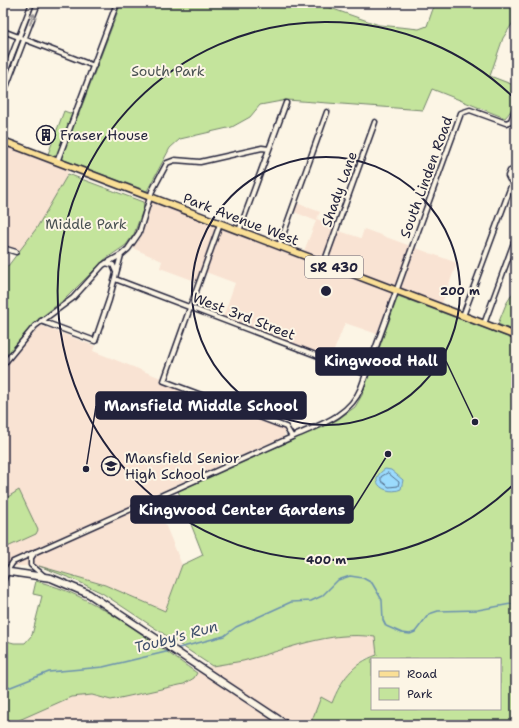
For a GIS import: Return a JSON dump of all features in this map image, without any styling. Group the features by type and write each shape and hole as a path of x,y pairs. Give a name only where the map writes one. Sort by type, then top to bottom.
{"main road":[{"name":"Park Avenue West","path":"3,141 516,336"},
{"path":"5,571 44,577 70,585 89,594 288,725"}],"street":[{"path":"3,78 32,3"},
{"path":"3,95 38,3"},
{"path":"57,162 117,3"},
{"path":"3,31 94,66"},
{"path":"239,231 286,103"},
{"name":"South Linden Road","path":"396,290 461,113 470,110 506,123 511,121 516,108"},
{"path":"278,246 327,112"},
{"name":"Shady Lane","path":"324,263 375,122"},
{"path":"3,365 32,329 73,298 106,263 121,255 128,249 139,233 152,191 164,167 172,161 200,162 262,148 269,150"},
{"path":"463,316 514,181 509,178 509,173 516,169"},
{"path":"220,224 164,381 286,427 292,437"},
{"path":"484,324 516,237"},
{"path":"3,248 16,252"},
{"path":"41,321 94,341 121,255"},
{"path":"106,263 115,266 115,277"},
{"name":"West 3rd Street","path":"115,277 191,308 366,374"},
{"path":"3,582 5,571 13,562 292,437 335,417 348,409 357,398 396,290"},
{"path":"35,552 31,558 31,565 44,577"}],"shaded area":[{"path":"3,137 72,163 61,188 36,229 20,251 3,244"},
{"path":"147,191 304,251 316,221 292,211 294,202 320,212 317,219 337,226 336,230 361,238 364,229 457,263 439,311 398,296 383,336 345,323 331,358 223,317 235,283 203,271 198,282 160,268 162,261 126,245 134,234 144,207 143,202"},
{"name":"Mansfield Senior High School","path":"40,325 95,346 93,351 161,378 160,381 286,430 284,437 153,495 182,565 165,611 105,585 39,566 3,566 3,371 10,359"},
{"path":"348,634 375,637 377,655 364,659 338,687 332,703 321,697 310,725 8,725 71,697 92,695 111,700 184,684 194,678 197,673 209,666 241,661 300,644"}],"green space":[{"name":"South Park","path":"121,3 316,3 379,25 419,29 427,26 435,3 516,3 516,18 503,38 490,76 516,86 516,95 511,111 505,118 432,89 423,110 287,100 260,105 250,117 232,127 180,139 170,148 147,191 48,154 64,111 78,116"},
{"name":"Middle Park","path":"68,174 143,202 144,207 134,234 126,245 104,260 65,299 35,322 3,359 3,267 8,266 36,229"},
{"path":"516,288 516,332 498,324 506,304"},
{"path":"398,296 516,340 516,725 310,725 321,697 332,703 339,687 349,673 361,663 369,658 377,655 375,637 341,636 324,639 308,642 243,661 212,666 102,593 75,580 39,566 105,585 165,611 182,565 203,555 178,491 337,420 355,407 362,395"},
{"path":"19,490 38,530 36,534 3,549 3,500"},
{"path":"36,581 79,596 100,607 197,673 194,678 184,684 111,700 92,695 71,697 8,725 3,725 3,640 14,643 25,643 32,635 42,596 33,594"}],"water":[{"path":"385,469 391,470 403,480 401,489 390,491 380,486 377,479 379,474"}],"waterway":[{"name":"Touby's Run","path":"175,649 224,636 236,627 291,602 311,601 322,596 338,580 350,576 363,578 372,583 382,600 383,620 386,626 402,633 410,634 415,632 429,614 438,611 478,610 516,603"},
{"name":"Touby's Run","path":"3,690 49,672 103,667 170,651"}],"place":[{"name":"Fraser House","path":"46,135"},
{"name":"Kingwood Hall","path":"475,422"},
{"name":"Kingwood Center Gardens","path":"388,454"},
{"name":"Mansfield Senior High School","path":"111,466"},
{"name":"Mansfield Middle School","path":"86,469"}]}
